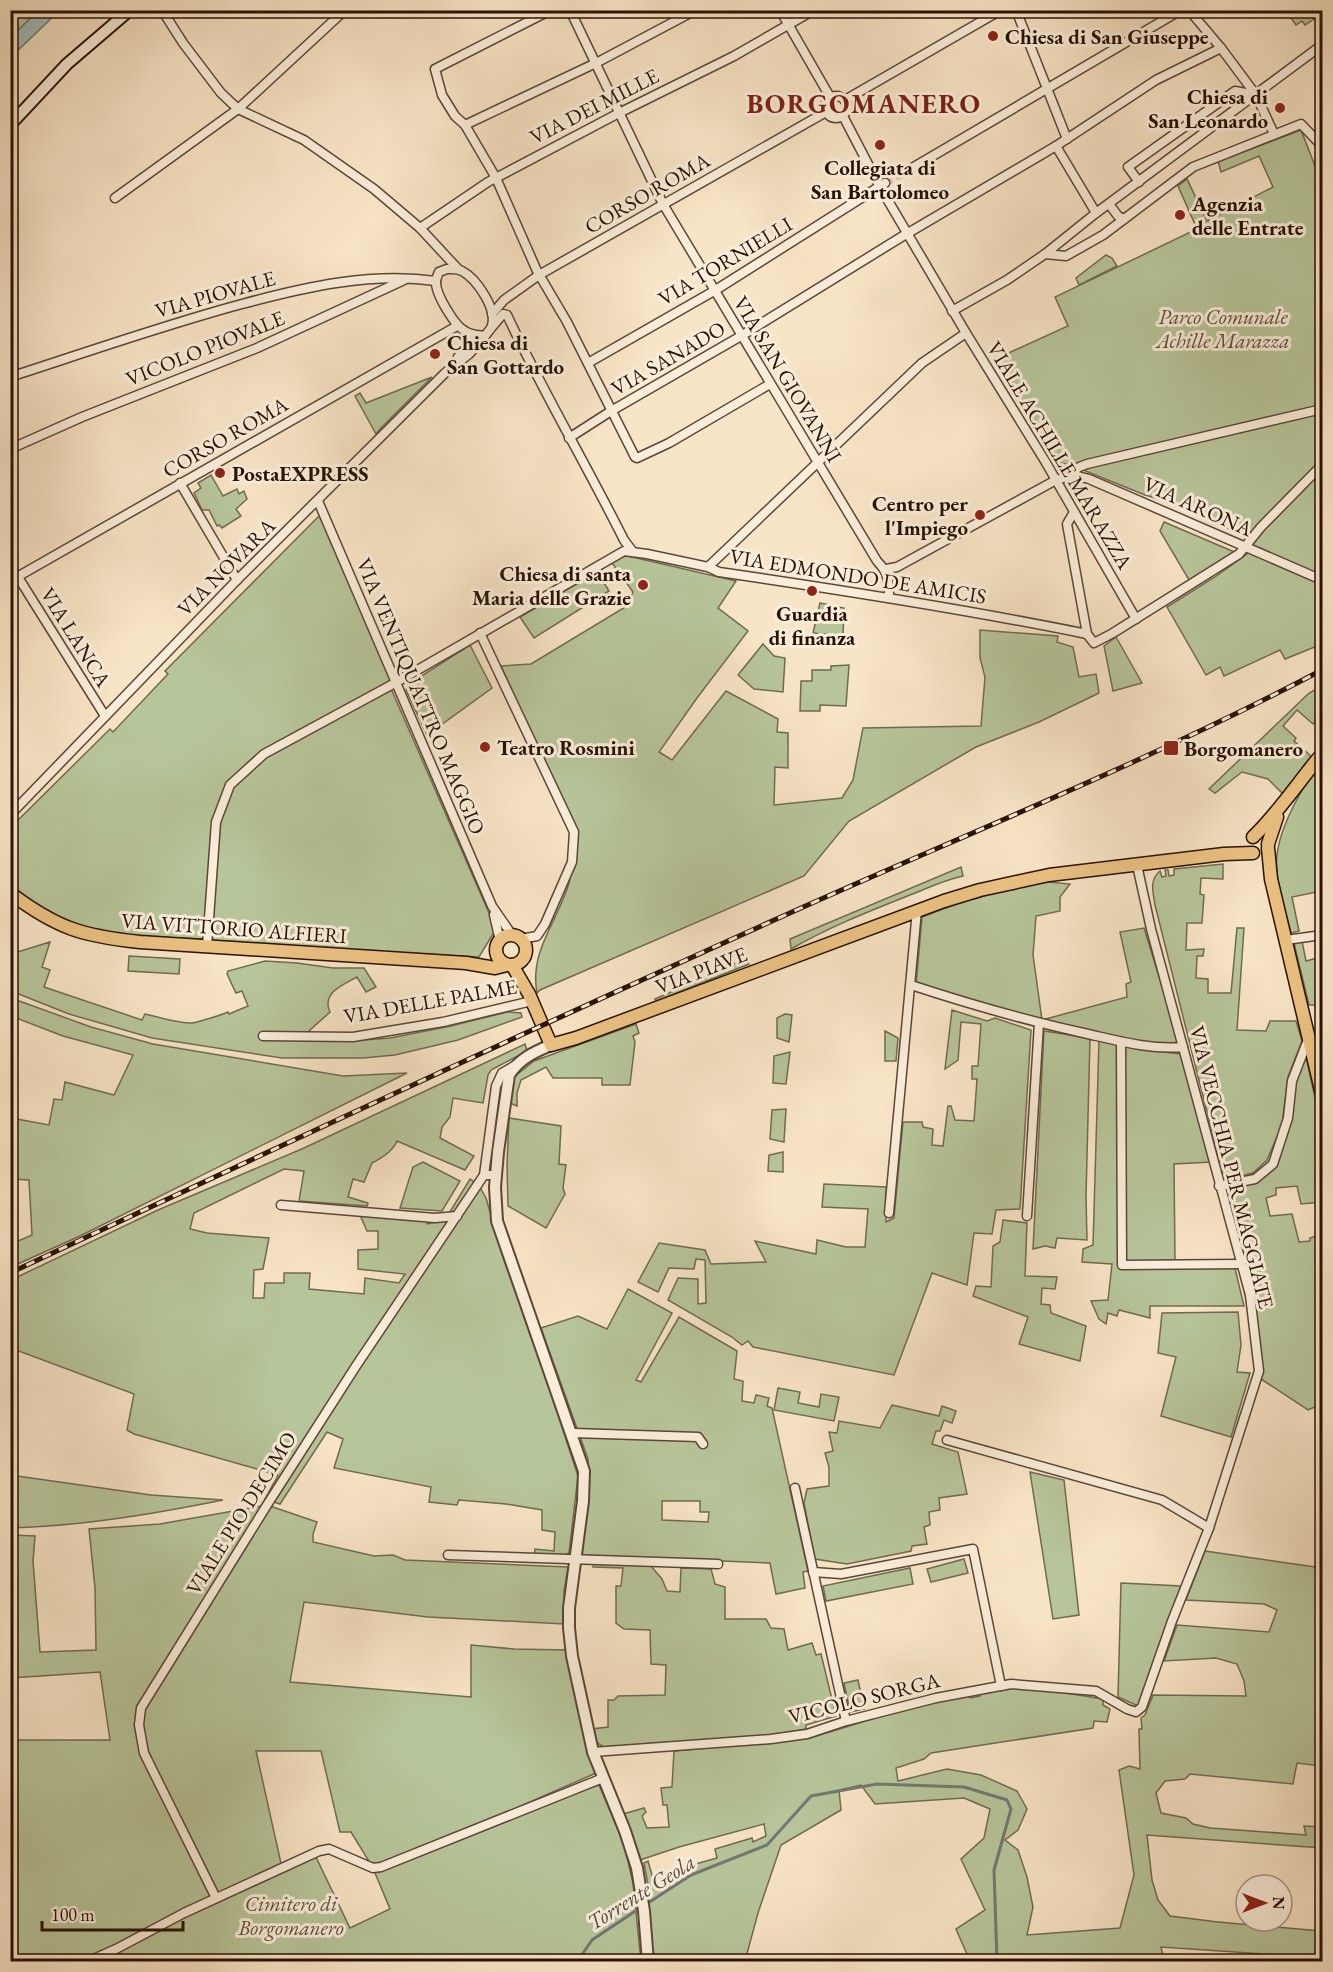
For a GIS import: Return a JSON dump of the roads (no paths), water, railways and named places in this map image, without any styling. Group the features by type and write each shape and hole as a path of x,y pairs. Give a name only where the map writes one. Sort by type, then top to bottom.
{"main road":[{"path":"1254,854 1264,853 1281,807 1323,754"},
{"name":"VIA PIAVE","path":"1224,854 1252,838 1281,807"},
{"path":"1271,879 1249,848 1252,838 1262,837 1268,846 1271,879 1323,1094"},
{"name":"VIA PIAVE","path":"551,1045 576,1038 917,910 980,890 1049,875 1224,854 1254,854"},
{"name":"VIA VITTORIO ALFIERI","path":"10,893 35,912 64,927 97,937 466,963 495,968 509,965"},
{"path":"466,963 486,959 503,938 517,937 526,947 530,997"},
{"path":"498,945 499,958 509,965 530,997 551,1045"},
{"path":"509,965 520,963 525,956"}],"street":[{"path":"10,125 67,64 130,10"},
{"path":"162,10 183,43 221,93 238,109 304,140 374,189 420,228 458,269 477,285 487,300 492,314 492,327"},
{"path":"115,198 238,109 345,10"},
{"path":"551,10 435,69 442,95 455,116 465,125 496,178 539,275 588,363 635,457 669,443 770,384"},
{"name":"VIA SAN GIOVANNI","path":"570,10 663,204 877,561 886,570"},
{"path":"465,125 596,63 696,10"},
{"path":"780,10 830,97"},
{"name":"VIA DEI MILLE","path":"420,228 496,178 734,56 814,10"},
{"path":"845,99 1001,10"},
{"path":"1016,10 1067,139"},
{"path":"907,171 1181,10"},
{"path":"1189,10 1256,95 1274,134"},
{"path":"952,311 1007,280 1045,254 1096,213 1323,45"},
{"name":"VIA SANADO","path":"569,438 1056,146 1156,80 1221,48"},
{"path":"1139,182 1128,167 1235,91 1256,95"},
{"path":"837,95 845,99 847,110 843,116 831,117 825,105 830,97 837,95"},
{"name":"CORSO ROMA","path":"492,314 504,300 539,275 826,111"},
{"name":"VIALE ACHILLE MARAZZA","path":"843,116 907,234 1056,480 1136,619"},
{"path":"1045,254 1066,256 1103,235 1193,167 1274,134 1301,124 1323,146"},
{"path":"1056,146 1096,213"},
{"path":"1323,153 1323,163"},
{"name":"VIA TORNIELLI","path":"588,363 714,291 882,185"},
{"path":"1109,204 1118,216 1124,219"},
{"path":"445,373 473,340 468,333 457,326 438,291 436,281 439,272 458,269"},
{"name":"VIA PIOVALE","path":"10,377 200,315 306,287 412,277 436,281"},
{"name":"VICOLO PIOVALE","path":"10,449 82,417 256,348 412,277"},
{"path":"207,946 216,822 230,785 264,754 629,551 528,360 507,315 503,315 492,327"},
{"name":"CORSO ROMA","path":"14,579 457,326"},
{"name":"VIA NOVARA","path":"10,815 237,580 445,373 473,350 492,327"},
{"path":"468,333 485,336"},
{"path":"708,567 922,363 966,333"},
{"path":"889,598 889,579 886,570 897,567 1056,480 1074,475 1077,468 1323,409"},
{"path":"1074,512 1067,524 1088,634 1094,643 1192,585 1246,548 1261,527 1323,465"},
{"name":"VIA ARONA","path":"1074,475 1124,494 1323,580"},
{"path":"180,483 237,580"},
{"name":"VIA VENTIQUATTRO MAGGIO","path":"318,501 492,906 498,945"},
{"name":"VIA EDMONDO DE AMICIS","path":"629,551 708,567 719,572 1026,621 1088,634"},
{"name":"VIA LANCA","path":"14,579 105,716"},
{"path":"480,633 574,832 572,862 544,927 537,936 517,937"},
{"name":"VIA VECCHIA PER MAGGIATE","path":"1136,1712 1142,1707 1172,1621 1209,1528 1259,1371 1250,1295 1137,865"},
{"name":"VIA VENTIQUATTRO MAGGIO","path":"492,906 517,937"},
{"path":"890,1214 917,910"},
{"path":"1286,940 1323,935"},
{"path":"911,985 974,1006 1121,1042 1164,1049 1183,1047"},
{"name":"VIA DELLE PALME","path":"263,1035 353,1037 443,1022 530,997"},
{"path":"1027,1216 1039,1023"},
{"path":"1220,1186 1255,1179 1273,1164 1288,1118 1292,1081 1310,1036"},
{"path":"1121,1042 1122,1265 1241,1264"},
{"path":"496,1175 484,1176 496,1086 502,1073 537,1050 551,1045"},
{"path":"515,1066 509,1075 507,1086 496,1175 496,1212 503,1243 573,1433 584,1471 569,1628 572,1656 594,1752 632,1848 637,1868 648,1962"},
{"name":"VIALE PIO DECIMO","path":"216,1898 144,1754 139,1725 141,1708 273,1495 484,1176"},
{"path":"281,1205 435,1218 457,1216"},
{"path":"573,1433 698,1437 703,1444"},
{"path":"947,1440 1162,1500 1209,1528"},
{"path":"795,1488 846,1721"},
{"path":"813,1572 841,1574 973,1549 1001,1686"},
{"path":"448,1555 718,1564"},
{"name":"VICOLO SORGA","path":"594,1752 771,1739 807,1734 846,1721 936,1698 1011,1684 1096,1691 1136,1712"},
{"path":"87,1962 216,1898 323,1850 329,1850 373,1868 381,1868 603,1778"}],"water":[{"path":"38,11 59,11 11,57 11,37"}],"waterway":[{"name":"Torrente Geola","path":"645,1905 691,1875 767,1845 811,1796 877,1784 964,1787 1007,1800 1011,1809 994,1870 997,1962"},
{"name":"Torrente Geola","path":"577,1962 592,1940 640,1908"}],"tunnel":[{"path":"885,183 907,171"}],"railway":[{"path":"10,1273 603,998 1129,764 1322,670"}],"place":[{"name":"Chiesa di San Giuseppe","path":"993,36"},
{"name":"Chiesa di San Leonardo","path":"1280,108"},
{"name":"Collegiata di San Bartolomeo","path":"880,145"},
{"name":"Agenzia delle Entrate","path":"1180,215"},
{"name":"Chiesa di San Gottardo","path":"435,354"},
{"name":"PostaEXPRESS","path":"220,473"},
{"name":"Centro per l'Impiego","path":"980,515"},
{"name":"Chiesa di santa Maria delle Grazie","path":"643,585"},
{"name":"Guardia di finanza","path":"812,591"},
{"name":"Teatro Rosmini","path":"485,747"},
{"name":"Borgomanero","path":"1171,748"}],"district":[{"name":"BORGOMANERO","path":"864,103"}],"park label":[{"name":"Parco Comunale Achille Marazza","path":"1223,328"},
{"name":"Cimitero di Borgomanero","path":"291,1915"}]}
